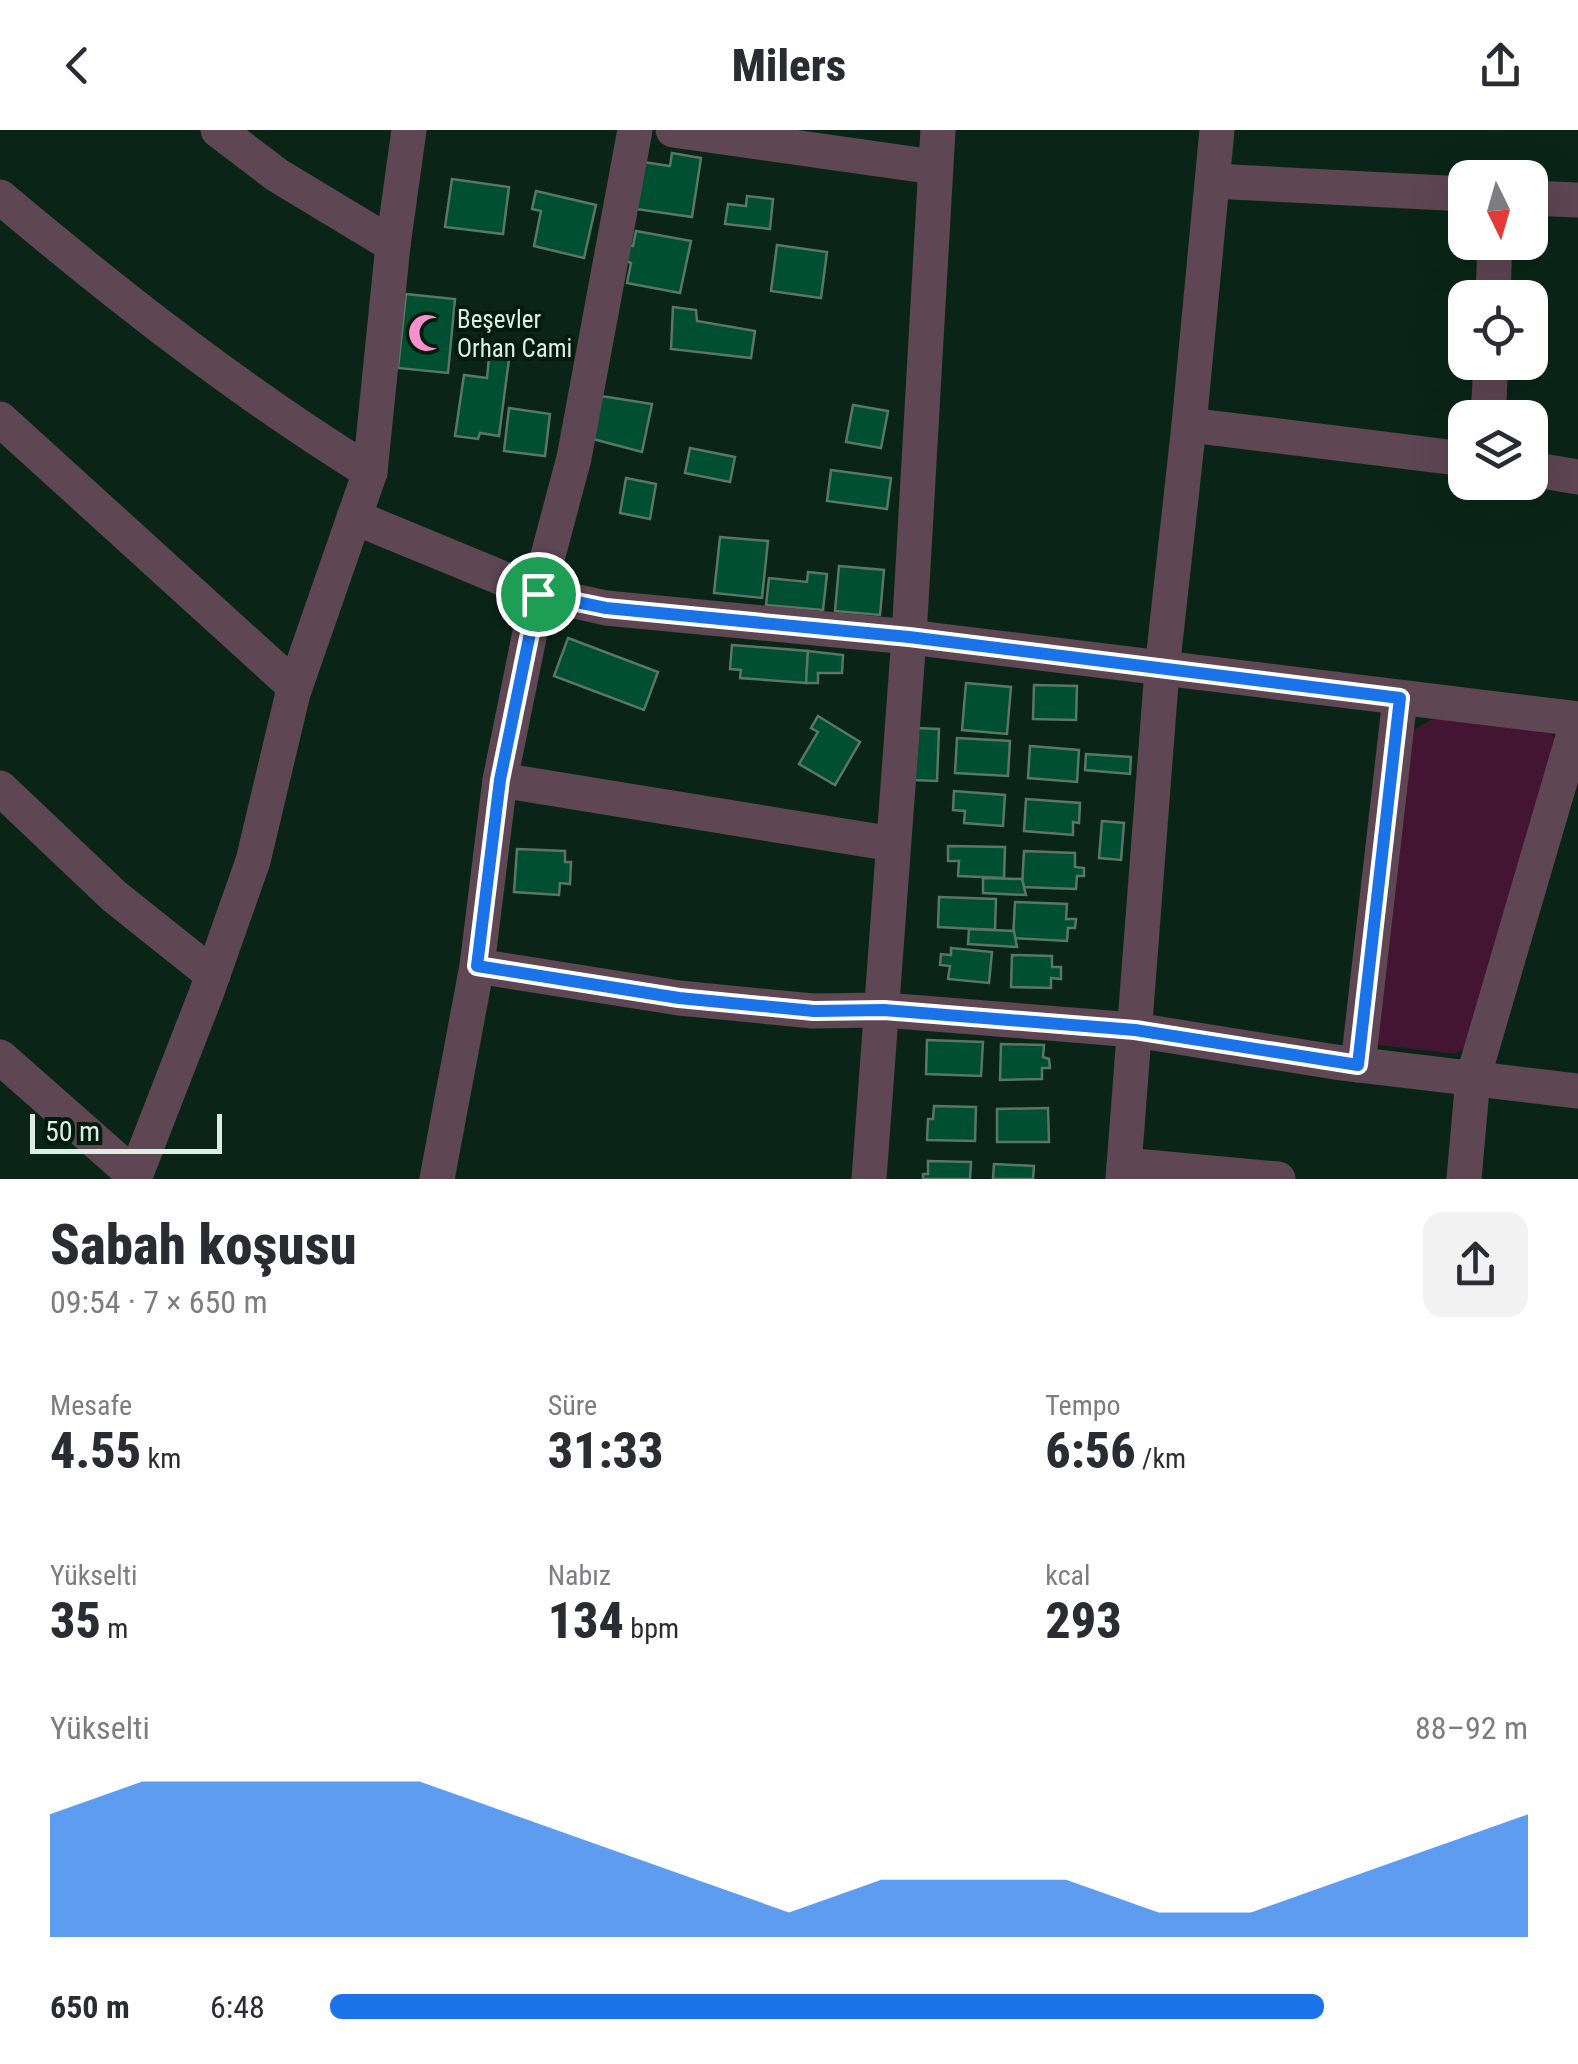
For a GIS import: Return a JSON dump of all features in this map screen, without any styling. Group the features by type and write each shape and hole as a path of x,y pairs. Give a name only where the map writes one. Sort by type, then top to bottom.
{"street":[{"path":"218,130 277,174 393,244"},
{"path":"0,1057 134,1178 253,862 295,687 370,472 409,130"},
{"path":"438,1179 477,966 500,780 538,594 574,458 635,130"},
{"path":"673,130 934,168"},
{"path":"869,1179 909,637 938,130"},
{"path":"1217,130 1190,425 1162,670 1123,1172 1278,1179"},
{"path":"1213,181 1448,193"},
{"path":"0,197 173,336 292,423 370,472"},
{"path":"1548,199 1578,200"},
{"path":"0,419 295,687"},
{"path":"1190,425 1448,457"},
{"path":"1548,471 1578,476"},
{"path":"354,517 538,594 606,608 909,637 1578,720 1474,1078 1464,1179"},
{"path":"1358,1065 1400,698"},
{"path":"500,780 893,844"},
{"path":"0,788 114,896 213,975"},
{"path":"477,966 679,998 814,1011 884,1010 1135,1030 1358,1065 1578,1091"}],"shaded area":[{"path":"1439,715 1549,727 1559,749 1478,1037 1456,1054 1371,1044 1409,733"}],"building":[{"path":"672,153 701,158 692,217 636,209 643,162 670,166"},
{"path":"452,179 509,187 503,234 445,227"},
{"path":"536,191 596,205 584,258 534,246 541,211 532,209"},
{"path":"747,196 773,199 770,229 725,224 728,204 746,206"},
{"path":"636,231 691,241 680,293 627,283 631,263 624,260"},
{"path":"777,245 827,252 821,298 771,291"},
{"name":"Beşevler Orhan Cami","path":"406,294 455,299 448,373 398,368"},
{"path":"673,307 696,310 697,321 755,331 751,358 671,349"},
{"path":"489,357 509,359 499,436 455,436 464,375 487,378"},
{"path":"601,396 652,404 642,452 593,439"},
{"path":"853,405 888,411 881,448 846,442"},
{"path":"509,408 550,414 545,456 504,451"},
{"path":"690,448 735,457 730,482 685,473"},
{"path":"831,470 891,478 887,509 827,501"},
{"path":"626,478 656,484 650,519 620,513"},
{"path":"720,537 768,541 762,598 714,593"},
{"path":"839,566 884,570 880,615 835,611"},
{"path":"808,572 827,574 823,610 766,605 769,578 807,582"},
{"path":"568,638 658,672 644,710 554,676"},
{"path":"732,645 808,651 806,683 740,678 741,670 730,669"},
{"path":"808,651 843,655 842,673 818,673 818,683 806,683"},
{"path":"966,683 1011,687 1007,734 962,730"},
{"path":"1034,685 1077,686 1076,720 1033,719"},
{"path":"818,716 860,742 835,785 799,764 818,732 811,728"},
{"path":"915,728 939,729 937,781 913,780"},
{"path":"957,738 1010,741 1008,776 955,773"},
{"path":"1030,746 1079,750 1077,782 1028,778"},
{"path":"1086,754 1131,757 1130,774 1085,770"},
{"path":"954,791 1005,795 1003,826 964,823 965,811 953,810"},
{"path":"1026,799 1080,803 1079,823 1073,822 1073,835 1024,831"},
{"path":"1102,821 1124,823 1121,860 1099,858"},
{"path":"948,846 1005,847 1004,878 958,876 959,861 948,861"},
{"path":"517,849 565,851 565,862 571,862 570,884 560,883 559,895 514,892"},
{"path":"1024,851 1075,853 1075,867 1084,868 1084,876 1077,876 1076,889 1022,887"},
{"path":"983,878 1022,879 1026,895 983,893"},
{"path":"939,897 996,899 995,930 938,927"},
{"path":"1015,902 1067,904 1066,919 1076,919 1075,928 1068,928 1067,941 1013,938"},
{"path":"969,929 1014,931 1017,947 968,944"},
{"path":"951,948 992,952 989,983 948,979 950,966 940,965 941,954 951,955"},
{"path":"1012,955 1052,956 1052,967 1061,967 1061,979 1051,978 1051,988 1011,987"},
{"path":"927,1040 983,1042 981,1076 926,1074"},
{"path":"1001,1044 1044,1045 1043,1057 1049,1059 1050,1068 1042,1068 1042,1079 1000,1080"},
{"path":"934,1106 976,1107 975,1141 927,1140 928,1119 933,1119"},
{"path":"1048,1108 1049,1142 997,1142 997,1109"},
{"path":"928,1161 971,1162 970,1179 923,1179 923,1174 928,1174"},
{"path":"994,1164 1034,1166 1033,1179 993,1179"}],"place":[{"name":"Beşevler Orhan Cami","path":"427,333"}],"route":[{"path":"538,594 606,608 909,637 1400,698 1358,1065 1135,1030 884,1010 814,1011 679,998 477,966 500,780 538,594"}]}
